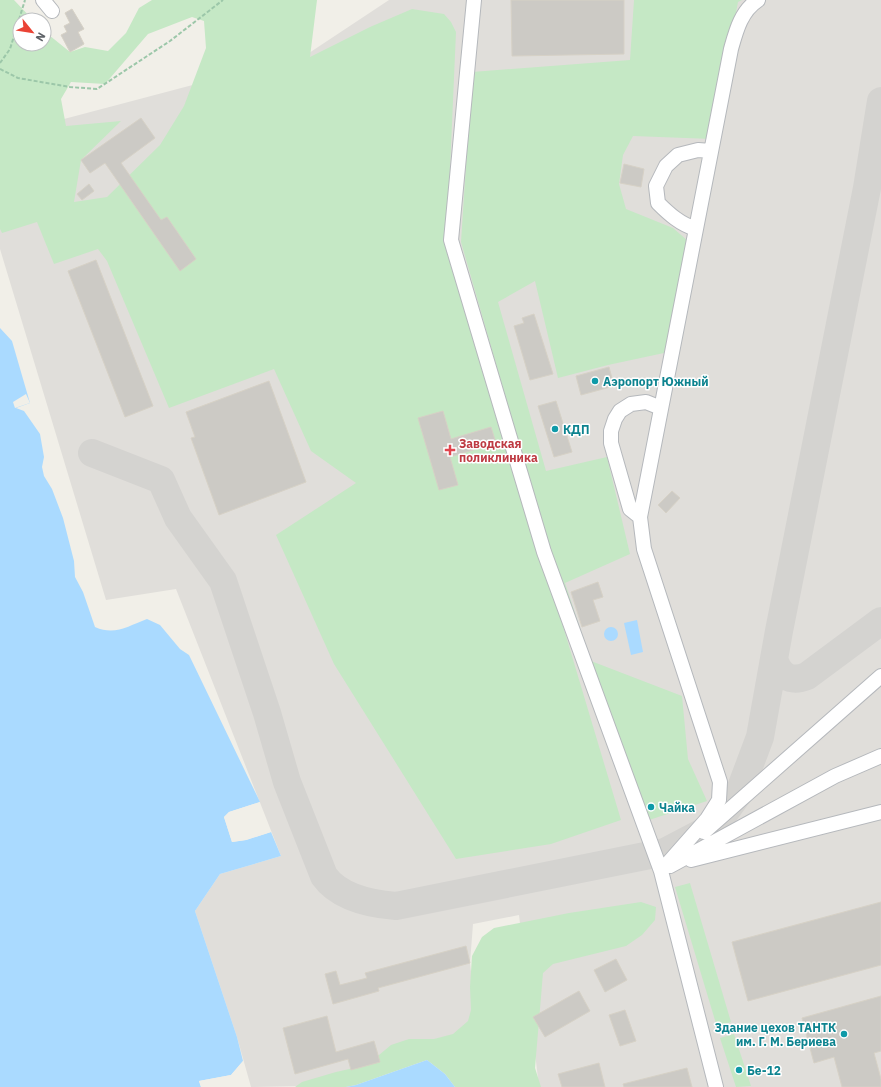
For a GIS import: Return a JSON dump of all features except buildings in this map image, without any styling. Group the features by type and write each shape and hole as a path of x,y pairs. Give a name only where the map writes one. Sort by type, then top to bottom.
{"lane":[{"path":"43,0 52,11"},
{"path":"474,0 451,240 544,552 661,871 716,1087"},
{"path":"661,871 707,819 720,800 720,782 712,751 644,549 640,517 730,49 739,23 750,5 758,0"},
{"path":"696,229 686,226 671,216 658,203 656,186 666,166 678,154 698,150 711,151"},
{"path":"640,517 630,509 611,443 611,431 615,419 620,411 631,404 646,402 661,408"},
{"path":"661,871 881,676"},
{"path":"661,871 834,776 881,756"},
{"path":"661,871 691,860 881,812"}],"path":[{"path":"0,63 10,49 25,0"},
{"path":"0,69 18,78 70,87 97,89 170,41 223,0"}],"shaded area":[{"path":"389,0 881,0 881,1087 539,1087 519,915 473,924 470,963 479,1039 304,1086 251,1087 237,1037 195,911 220,874 281,856 176,589 106,600 0,249 0,121 64,119 306,55"}],"green space":[{"path":"0,0 14,0 25,12 12,12 12,52 52,52 52,37 70,52 85,47 108,51 126,33 139,8 152,0 317,0 310,57 370,27 412,9 444,14 451,22 456,32 447,238 621,820 551,844 456,859 334,664 276,535 356,483 311,451 274,369 169,408 107,261 98,249 54,264 37,222 2,233 0,229","holes":["192,17 204,21 206,48 184,106 160,145 107,197 74,202 81,160 121,121 66,126 61,99 71,82 105,84 148,34"]},
{"path":"634,0 742,0 738,2 712,139 633,136 623,155 619,184 626,209 673,228 688,241 690,265 664,353 558,378 535,281 498,302 546,471 607,457 630,554 565,583 591,661 682,696 688,759 707,801 640,823 549,549 461,242 472,72 630,60"},
{"path":"690,883 731,1022 717,1027 675,887"},
{"path":"641,902 656,907 655,920 642,935 626,946 553,964 543,973 535,1068 541,1087 455,1087 445,1074 427,1060 356,1085 346,1087 295,1087 302,1082 367,1065 391,1045 409,1039 434,1039 453,1034 468,1021 471,1010 470,987 472,956 482,937 494,928 569,913"},
{"path":"734,1034 751,1086 736,1087 720,1038"}],"water":[{"path":"0,328 12,341 30,403 16,408 24,411 40,434 44,457 42,467 44,476 52,489 63,518 74,561 75,577 83,592 95,627 109,631 121,629 147,619 160,625 180,649 189,655 260,802 229,812 224,817 232,842 246,840 271,832 281,856 220,874 195,911 237,1037 243,1061 231,1075 199,1081 201,1087 0,1087"},
{"path":"637,620 643,652 631,655 624,623"},
{"path":"608,627 614,627 618,631 618,637 614,641 608,641 604,637 604,631"},
{"path":"427,1060 445,1074 455,1087 346,1087 356,1085"}],"pier":[{"path":"26,394 30,403 15,408 13,402"},
{"path":"260,802 260,804 230,814 226,817 234,840 246,839 271,830 271,832 246,840 232,842 224,817 229,812"},
{"path":"243,1061 244,1063 232,1076 201,1082 203,1087 201,1087 199,1081 231,1075"}],"taxiway":[{"path":"92,453 161,480 178,518 223,581 267,713 287,782 324,876 338,889 366,901 396,906 665,852 707,830 726,811 739,793 760,737 779,631 867,188 881,101"},
{"path":"774,658 778,669 786,676 795,679 807,676 881,621"}],"place":[{"name":"Аэропорт Южный","path":"595,381"},
{"name":"КДП","path":"555,429"},
{"name":"Заводская поликлиника","path":"450,450"},
{"name":"Чайка","path":"651,807"},
{"name":"Здание цехов ТАНТК им. Г. М. Бериева","path":"844,1034"},
{"name":"Бе-12","path":"739,1070"}]}
